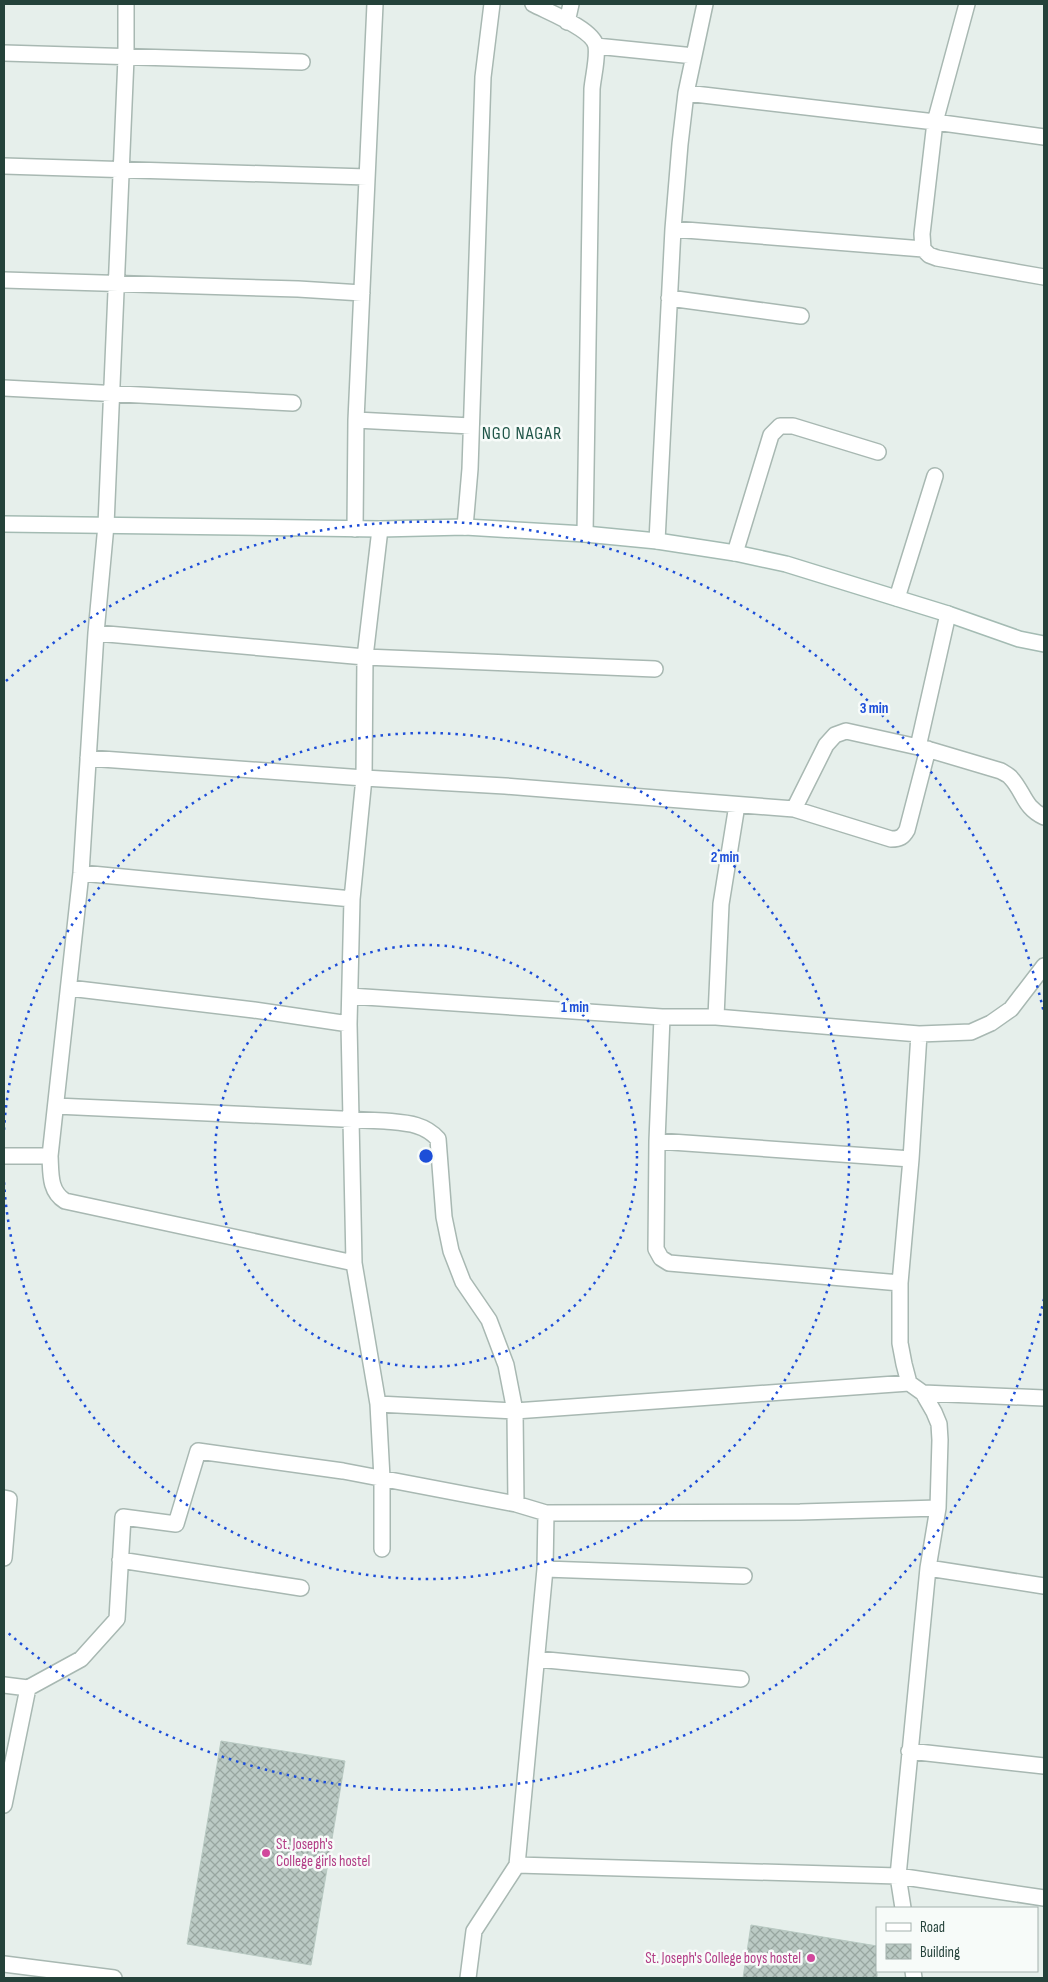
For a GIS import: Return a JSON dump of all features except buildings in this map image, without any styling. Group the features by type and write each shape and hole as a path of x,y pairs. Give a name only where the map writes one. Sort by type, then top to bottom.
{"street":[{"path":"126,4 126,58 106,525 96,633 81,873 50,1156 51,1182 56,1196 65,1201 354,1263"},
{"path":"356,529 356,420 375,4"},
{"path":"466,527 483,77 492,4"},
{"path":"532,4 590,35 596,46 592,89 585,534"},
{"path":"567,22 571,4"},
{"path":"657,541 673,229 680,144 686,93 705,4"},
{"path":"923,249 922,234 935,122 968,4"},
{"path":"596,46 694,56"},
{"path":"4,53 302,62"},
{"path":"686,93 935,122 1044,137"},
{"path":"4,166 367,177"},
{"path":"673,229 923,249 929,255 937,258 1044,277"},
{"path":"4,280 116,282 362,293"},
{"path":"670,298 802,316"},
{"path":"4,388 292,403"},
{"path":"356,420 471,426"},
{"path":"735,553 771,435 780,426 793,426 878,452"},
{"path":"897,598 935,476"},
{"path":"4,524 356,529 466,527 585,534 657,541 735,553 786,564 948,614 1019,639 1044,644"},
{"path":"380,529 365,657 364,778 352,899 349,1024 354,1263 378,1404 382,1478 382,1549"},
{"path":"88,758 505,786 794,809 899,839 908,830 948,614"},
{"path":"96,633 365,657 655,669"},
{"path":"794,809 818,760 835,734 846,731 923,748 1001,771 1011,778 1026,803 1044,817"},
{"path":"716,1017 721,904 736,805"},
{"path":"81,873 352,899"},
{"path":"350,996 662,1017 716,1017 918,1034 971,1032 991,1023 1010,1009 1044,966"},
{"path":"68,988 254,1010 349,1024"},
{"path":"662,1017 657,1141 656,1249 662,1258 669,1263 900,1283"},
{"path":"903,1907 898,1876 928,1568 938,1508 940,1440 939,1424 922,1394 909,1383 900,1343 900,1283 911,1159 918,1034"},
{"path":"56,1106 350,1119 414,1124 426,1128 438,1139 444,1217 451,1250 463,1282 489,1320 506,1365 515,1411 516,1504"},
{"path":"657,1141 911,1159"},
{"path":"4,1156 50,1156"},
{"path":"378,1404 515,1411 909,1383"},
{"path":"922,1394 1044,1398"},
{"path":"4,1685 28,1688 81,1659 117,1620 123,1517 176,1524 198,1451 382,1478 516,1504 546,1513 790,1512 938,1508"},
{"path":"4,1558 7,1499"},
{"path":"468,1978 474,1931 517,1864 545,1569 546,1513"},
{"path":"120,1560 301,1588"},
{"path":"928,1568 1044,1586"},
{"path":"545,1569 744,1576"},
{"path":"536,1659 741,1679"},
{"path":"4,1798 28,1688"},
{"path":"910,1751 1044,1766"},
{"path":"517,1864 898,1876 1044,1898"},
{"path":"4,1964 114,1978"}],"place":[{"name":"St. Joseph's College girls hostel","path":"266,1853"},
{"name":"St. Joseph's College boys hostel","path":"811,1958"}],"district":[{"name":"NGO NAGAR","path":"522,433"}]}
